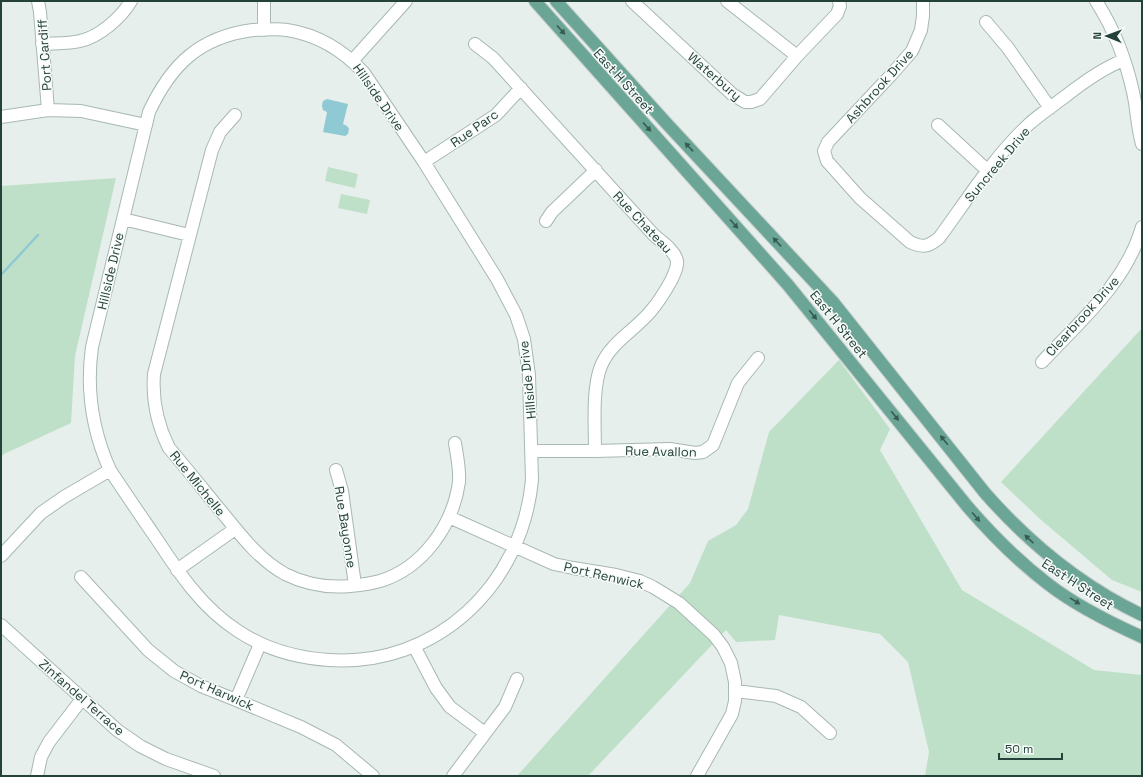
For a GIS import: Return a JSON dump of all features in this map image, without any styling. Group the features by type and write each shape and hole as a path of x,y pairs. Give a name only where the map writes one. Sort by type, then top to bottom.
{"main road":[{"name":"East H Street","path":"535,1 788,285 966,506 990,533 1012,554 1050,585 1097,615 1142,637"},
{"name":"East H Street","path":"556,1 673,130 833,302 1008,519 1068,572 1110,598 1142,615"}],"street":[{"name":"Port Cardiff","path":"38,1 48,110"},
{"path":"42,44 79,41 90,38 110,26 131,1"},
{"path":"264,1 264,30"},
{"path":"353,60 406,1"},
{"name":"Waterbury","path":"632,1 728,90 745,102 760,99 797,56 837,14 840,6 838,1"},
{"path":"727,1 797,56"},
{"name":"Ashbrook Drive","path":"922,1 923,16 921,30 912,50 891,76 828,142 824,151 826,161 860,198 910,242 919,246 930,245 939,238"},
{"path":"1096,1 1104,12 1124,60 1134,94 1142,144"},
{"path":"986,22 1008,48 1050,108"},
{"name":"Hillside Drive","path":"286,30 313,37 340,50 353,60 368,78 424,162 497,279 516,315 524,339 529,375 532,480 531,494 525,520 516,546 498,578 474,606 440,633 414,646 376,657 337,661 313,659 290,654 260,644 217,616 198,596 177,570 110,470 95,429 90,400 90,373 92,347 122,219 149,112 162,85 187,57 207,44 241,32 286,30"},
{"name":"Rue Chateau","path":"475,44 493,58 653,234 672,251 677,260 676,270 668,287 650,313 624,336 607,354 601,365 596,394 595,452"},
{"name":"Suncreek Drive","path":"939,238 988,171 1024,130 1086,80 1124,60"},
{"name":"Rue Parc","path":"424,162 496,115 521,88"},
{"path":"1,117 48,110 81,111 146,125"},
{"name":"Rue Michelle","path":"235,115 220,132 212,150 154,374 153,398 155,410 160,429 169,448 250,548 275,568 297,579 320,585 343,587 381,581 398,573 413,564 436,539 454,505 459,481 459,468 455,443"},
{"path":"938,125 988,171"},
{"path":"546,221 552,212 596,170"},
{"path":"122,219 189,235"},
{"name":"Clearbrook Drive","path":"1042,362 1114,284 1129,260 1142,227"},
{"name":"Rue Avallon","path":"532,452 595,452 670,449 695,453 703,452 713,445 738,383 758,358"},
{"path":"1,556 41,512 110,470"},
{"name":"Rue Bayonne","path":"336,470 342,490 354,586"},
{"name":"Port Renwick","path":"449,517 554,564 616,575 640,581 673,599 714,635 723,647 731,662 734,672 736,691 732,714 697,776"},
{"path":"177,570 235,529"},
{"name":"Port Harwick","path":"81,577 148,650 165,665 183,677 201,686 306,729 336,745 373,776"},
{"name":"Zinfandel Terrace","path":"1,625 117,730 140,746 166,759 214,776"},
{"path":"236,700 260,644"},
{"path":"414,646 418,657 436,688 450,707 485,733"},
{"path":"453,776 505,707 517,679"},
{"path":"736,691 776,696 801,707 830,733"},
{"path":"37,776 41,757 49,742 82,699"}],"green space":[{"path":"328,167 358,174 355,188 325,181"},
{"path":"116,178 75,356 71,423 4,454 1,457 1,186"},
{"path":"341,194 370,200 367,214 338,208"},
{"path":"1142,328 1142,592 1112,580 1040,519 1001,482"},
{"path":"839,360 890,429 880,450 962,590 1094,670 1142,675 1142,776 925,776 929,752 908,662 880,634 779,615 775,640 736,642 726,630 588,776 517,776 690,583 708,541 736,525 748,509 769,432"}],"water":[{"path":"327,99 348,104 343,124 349,129 348,134 345,136 323,132 327,112 323,110 322,106 323,101"}],"waterway":[{"path":"1,275 38,235"}]}
